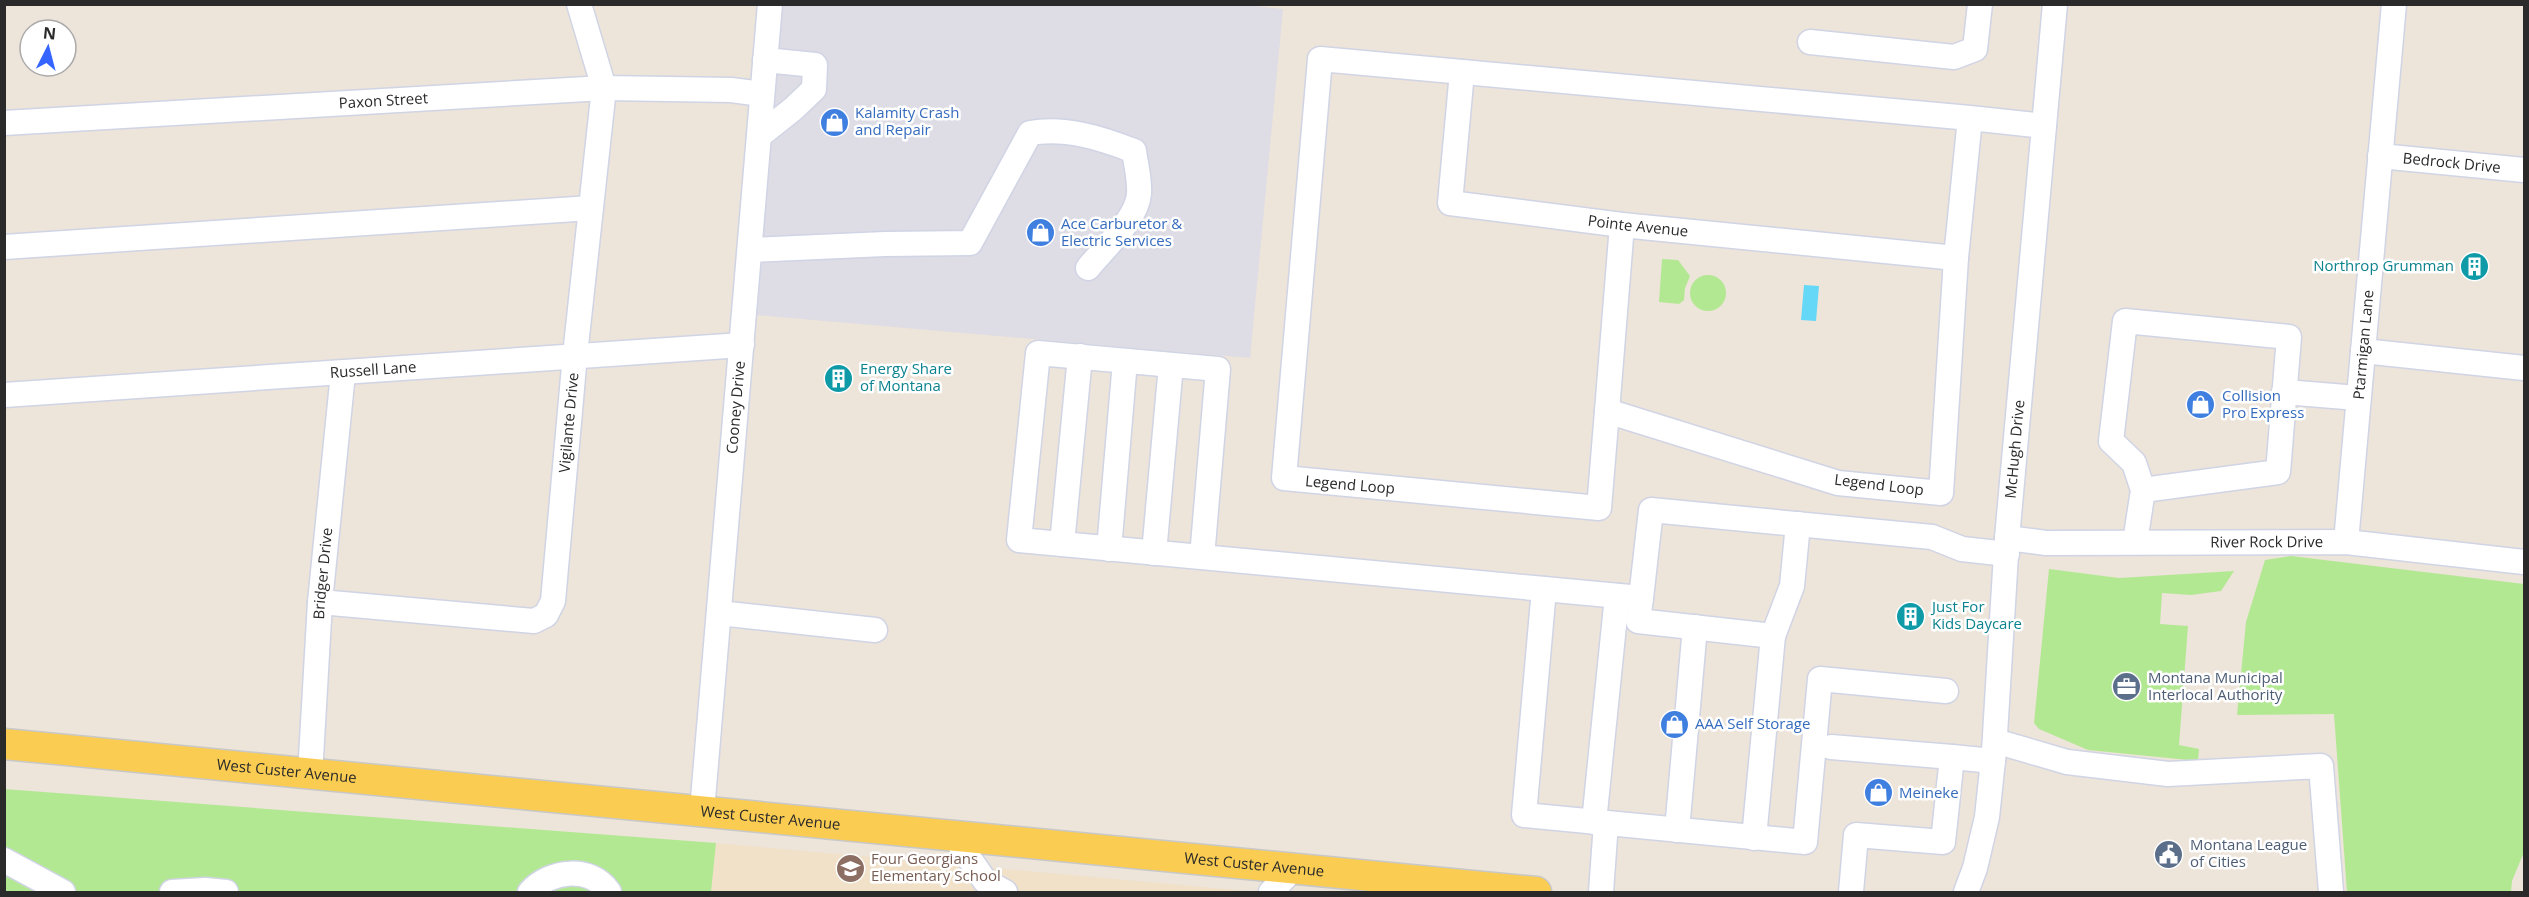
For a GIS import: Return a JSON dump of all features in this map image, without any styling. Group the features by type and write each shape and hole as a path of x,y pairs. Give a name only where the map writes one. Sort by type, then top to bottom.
{"main road":[{"name":"West Custer Avenue","path":"4,744 1536,892"}],"street":[{"name":"Vigilante Drive","path":"320,602 534,621 546,615 553,601 575,355 604,88 579,4"},
{"name":"Cooney Drive","path":"702,811 770,4"},
{"path":"1810,42 1954,57 1975,50 1980,4"},
{"name":"McHugh Drive","path":"1966,892 1975,868 1987,817 1994,751 2007,546 2055,4"},
{"name":"Ptarmigan Lane","path":"2346,542 2394,4"},
{"name":"Legend Loop","path":"1970,118 1956,258 1941,493 1839,483 1607,411 1599,508 1284,478 1320,59 1970,118 2044,126"},
{"path":"759,136 793,109 814,88 815,64 765,60"},
{"name":"Pointe Avenue","path":"1462,72 1449,203 1622,225 1956,258"},
{"name":"Paxon Street","path":"4,123 604,88 731,90 762,94"},
{"path":"750,250 885,243 970,243 1030,133 1052,129 1103,139 1134,151 1139,195 1127,225 1108,242 1088,268"},
{"name":"Bedrock Drive","path":"2380,156 2524,170"},
{"path":"4,247 591,208"},
{"path":"1607,411 1622,225"},
{"path":"2135,543 2144,490 2134,463 2111,441 2125,321 2289,337 2278,472 2144,490"},
{"name":"Russell Lane","path":"4,395 742,345"},
{"path":"2363,351 2524,368"},
{"path":"1202,557 1218,369 1038,352 1020,540 1109,549 1641,598 1638,621 1773,636"},
{"path":"1062,544 1080,356"},
{"path":"1109,549 1125,361"},
{"path":"1154,553 1171,365"},
{"name":"Bridger Drive","path":"310,775 320,602 343,373"},
{"path":"2284,392 2358,398"},
{"name":"River Rock Drive","path":"1641,598 1650,510 1932,537 1962,549 2046,543 2346,542 2524,562"},
{"path":"1754,838 1773,636 1792,586 1798,524"},
{"path":"1544,589 1524,815 1805,842 1820,679 1946,691"},
{"path":"1601,892 1600,822 1617,596"},
{"path":"719,613 874,630"},
{"path":"1677,830 1695,627"},
{"path":"1831,747 1952,757 1994,751 2168,774 2321,766 2331,892"},
{"path":"1851,892 1856,836 1943,842 1952,757"},
{"path":"954,836 985,881 1005,892"},
{"path":"4,860 63,892"},
{"path":"1271,892 1293,869"},
{"path":"530,892 556,876 576,874 590,875 604,884 609,892"},
{"path":"172,892 205,890 226,892"}],"shaded area":[{"path":"1235,4 1283,9 1250,358 745,314 770,5"},
{"name":"Four Georgians Elementary School","path":"716,843 1258,892 711,892"}],"green space":[{"path":"1662,259 1678,260 1690,276 1685,288 1684,300 1679,304 1659,302"},
{"path":"1708,275 1721,280 1726,293 1721,306 1708,311 1695,306 1690,293 1695,280"},
{"path":"2291,556 2524,584 2524,852 2512,881 2511,892 2347,892 2334,714 2237,715 2246,622 2265,560"},
{"path":"2049,569 2119,578 2234,571 2221,591 2191,595 2162,593 2160,624 2188,626 2179,745 2199,749 2198,761 2088,750 2039,729 2034,723"},
{"path":"4,789 716,843 711,892 5,892"}],"water":[{"path":"1804,285 1819,286 1816,321 1801,320"}],"place":[{"name":"Kalamity Crash and Repair","path":"834,122"},
{"name":"Ace Carburetor & Electric Services","path":"1040,233"},
{"name":"Northrop Grumman","path":"2475,266"},
{"name":"Energy Share of Montana","path":"839,378"},
{"name":"Collision Pro Express","path":"2201,405"},
{"name":"Just For Kids Daycare","path":"1911,616"},
{"name":"Montana Municipal Interlocal Authority","path":"2127,687"},
{"name":"AAA Self Storage","path":"1674,724"},
{"name":"Meineke","path":"1878,793"},
{"name":"Montana League of Cities","path":"2169,854"},
{"name":"Four Georgians Elementary School","path":"850,868"}]}
